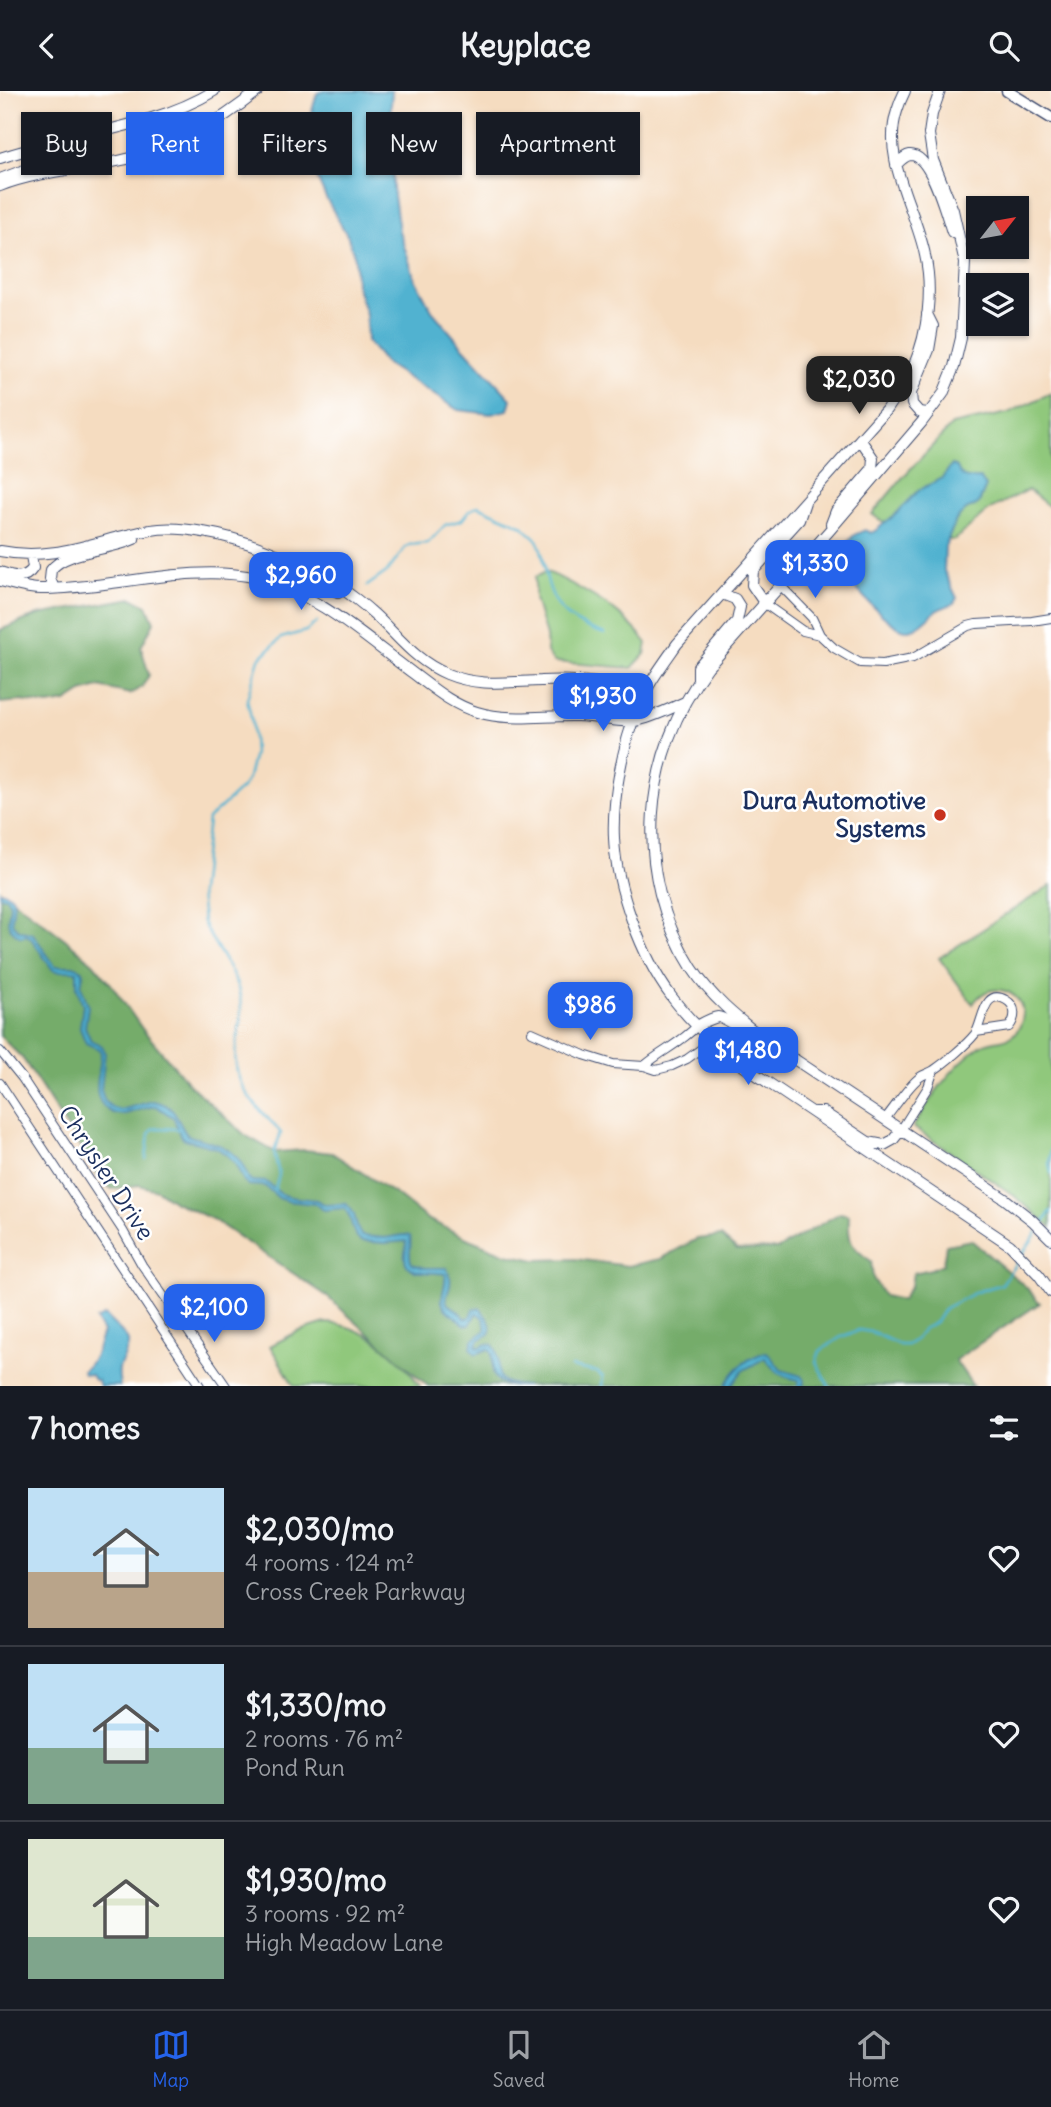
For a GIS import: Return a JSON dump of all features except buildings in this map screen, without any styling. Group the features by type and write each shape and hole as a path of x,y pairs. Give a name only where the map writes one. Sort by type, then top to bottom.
{"main road":[{"path":"1007,91 1046,112 1051,118"}],"street":[{"path":"224,117 258,91"},
{"path":"905,91 894,125 896,165 918,226 926,257 929,289 924,333 913,367 886,410 677,644 656,675 638,708 618,778 614,837 620,876 632,922 669,994 697,1026 730,1057 1010,1245 1039,1275 1051,1292"},
{"path":"940,91 929,134 933,160 953,210 965,263 961,338 954,367 943,394 929,413 698,679 685,702 660,763 652,807 653,857 669,925 692,968 710,992 733,1014 799,1062 1004,1199 1051,1239"},
{"path":"183,112 203,104 212,93"},
{"path":"112,128 177,109 212,93"},
{"path":"0,158 21,151"},
{"path":"896,165 911,155 920,158 928,168 952,232 960,238"},
{"path":"0,186 126,158"},
{"path":"0,179 21,171"},
{"path":"926,313 933,326 929,349 911,393 912,404 919,412 929,413"},
{"path":"829,531 836,511 872,469 873,458 860,439"},
{"path":"807,498 799,520 753,571 752,585 765,604 803,631 820,635"},
{"path":"0,551 31,555 58,553 153,529 207,533 245,544 312,571 358,601 420,660 446,674 494,684 586,682 615,685 646,693"},
{"path":"54,588 50,579 51,570 61,560 124,544 153,529"},
{"path":"0,572 25,576 33,568 31,555"},
{"path":"265,580 265,568 271,562 278,563 358,601"},
{"path":"0,580 40,589 88,587 208,573 230,573 265,580 296,592 323,607 437,691 462,706 505,718 575,715 634,721 667,711 685,702"},
{"path":"780,585 812,618 820,635 834,648 860,663 883,664 913,658 968,626 1051,618"},
{"path":"698,679 698,667 737,621 740,607 735,599 722,594"},
{"path":"884,1119 919,1078 934,1070 976,1032 988,1002 1002,998 1011,1004 1015,1013 1009,1027 976,1032"},
{"path":"644,1066 697,1026 715,1017 726,1018 742,1033 772,1052 799,1062"},
{"path":"533,1033 613,1064 644,1066 656,1070 687,1059 712,1041"},
{"name":"Chrysler Drive","path":"0,1052 22,1078 123,1231 142,1265 226,1386"},
{"path":"811,1112 823,1112 868,1142 884,1145 893,1140 901,1130 928,1087 934,1070"},
{"name":"Chrysler Drive","path":"0,1083 200,1386"}],"green space":[{"path":"1051,393 1051,508 1028,490 990,509 954,540 906,540 872,514 952,425 1008,413"},
{"path":"546,572 604,603 622,616 647,643 645,654 632,668 554,662 547,652 546,636 535,599 535,577"},
{"path":"132,598 147,605 154,622 141,647 149,675 142,687 130,694 99,687 82,692 66,702 48,705 22,701 0,703 0,630 38,615"},
{"path":"1051,885 1051,1227 1012,1194 913,1127 934,1094 959,1064 984,1044 1012,1036 1020,1026 1023,1015 1016,998 1000,990 981,995 973,1004 939,958"},
{"path":"0,890 93,963 143,1030 190,1085 245,1135 275,1152 305,1150 332,1153 398,1196 427,1219 506,1254 536,1260 576,1259 628,1266 660,1259 697,1239 721,1236 737,1250 778,1249 840,1213 849,1215 851,1242 871,1261 873,1278 884,1296 902,1300 911,1286 913,1273 943,1264 946,1245 971,1240 1026,1287 1040,1303 955,1360 973,1386 428,1386 324,1294 212,1219 175,1202 157,1190 139,1185 112,1189 103,1183 23,1059 0,1036"},
{"path":"325,1323 367,1335 402,1363 420,1386 294,1386 270,1346 297,1332"}],"water":[{"path":"392,91 390,112 366,112 366,175 393,175 399,231 415,279 432,311 511,399 508,410 491,414 458,410 386,364 367,341 366,314 356,284 355,258 348,237 316,175 352,175 352,112 312,112 317,93"},
{"path":"952,465 957,467 963,477 980,478 986,486 979,503 956,520 945,547 944,571 957,598 954,603 937,610 916,628 900,628 868,601 833,561 854,535 865,530 871,533 875,531 919,490 942,478"},
{"path":"0,891 12,898 12,919 17,929 33,934 55,966 73,966 81,969 83,973 81,986 88,1005 85,1027 90,1039 102,1046 105,1052 101,1090 105,1102 121,1110 153,1101 161,1103 172,1110 187,1135 228,1149 241,1162 250,1181 266,1182 289,1197 316,1200 326,1205 346,1204 353,1213 362,1236 410,1236 412,1264 425,1268 446,1268 450,1279 446,1300 448,1304 465,1319 470,1317 473,1309 480,1308 489,1321 489,1334 479,1340 476,1346 478,1348 487,1344 493,1345 499,1360 500,1378 513,1385 527,1386 509,1385 496,1379 492,1352 488,1349 476,1354 471,1347 473,1340 485,1331 482,1318 476,1313 470,1325 463,1324 447,1310 442,1300 445,1274 415,1271 410,1268 405,1258 406,1241 361,1241 354,1232 344,1208 324,1210 315,1204 279,1198 265,1186 248,1185 228,1156 217,1148 184,1139 174,1118 156,1106 122,1114 108,1110 102,1104 97,1091 101,1053 99,1049 86,1043 80,1028 83,1005 77,987 77,972 53,970 30,937 21,937 12,930 8,923 10,904 6,897 0,896"},
{"path":"105,1315 128,1341 128,1348 119,1369 120,1386 100,1386 91,1375 82,1371 93,1359 103,1332 96,1320"},
{"path":"767,1352 781,1370 801,1376 804,1380 803,1386 798,1386 799,1380 779,1373 765,1358 742,1371 731,1386 725,1386 742,1365"}],"waterway":[{"path":"367,586 388,571 409,545 428,543 445,525 462,520 469,511 478,506 523,526 535,538 541,549 549,587 559,606 573,620 605,634"},
{"path":"813,582 819,583 837,571 842,571"},
{"path":"275,1189 279,1175 274,1152 281,1133 253,1102 240,1082 235,1056 241,1016 240,998 234,977 203,922 200,893 208,819 243,787 248,778 254,753 247,699 259,659 281,638 306,631 317,622"},
{"path":"146,1159 149,1134 153,1129 178,1129"},
{"path":"1051,1149 1051,1173"},
{"path":"1041,1226 1051,1211"},
{"path":"829,1386 816,1362 820,1351 841,1337 859,1330 907,1345 916,1339 923,1329 936,1322 945,1308 976,1292 1002,1284 1037,1232"},
{"path":"571,1367 597,1372 603,1377 602,1386"}],"place":[{"name":"Dura Automotive Systems","path":"940,815"}]}
